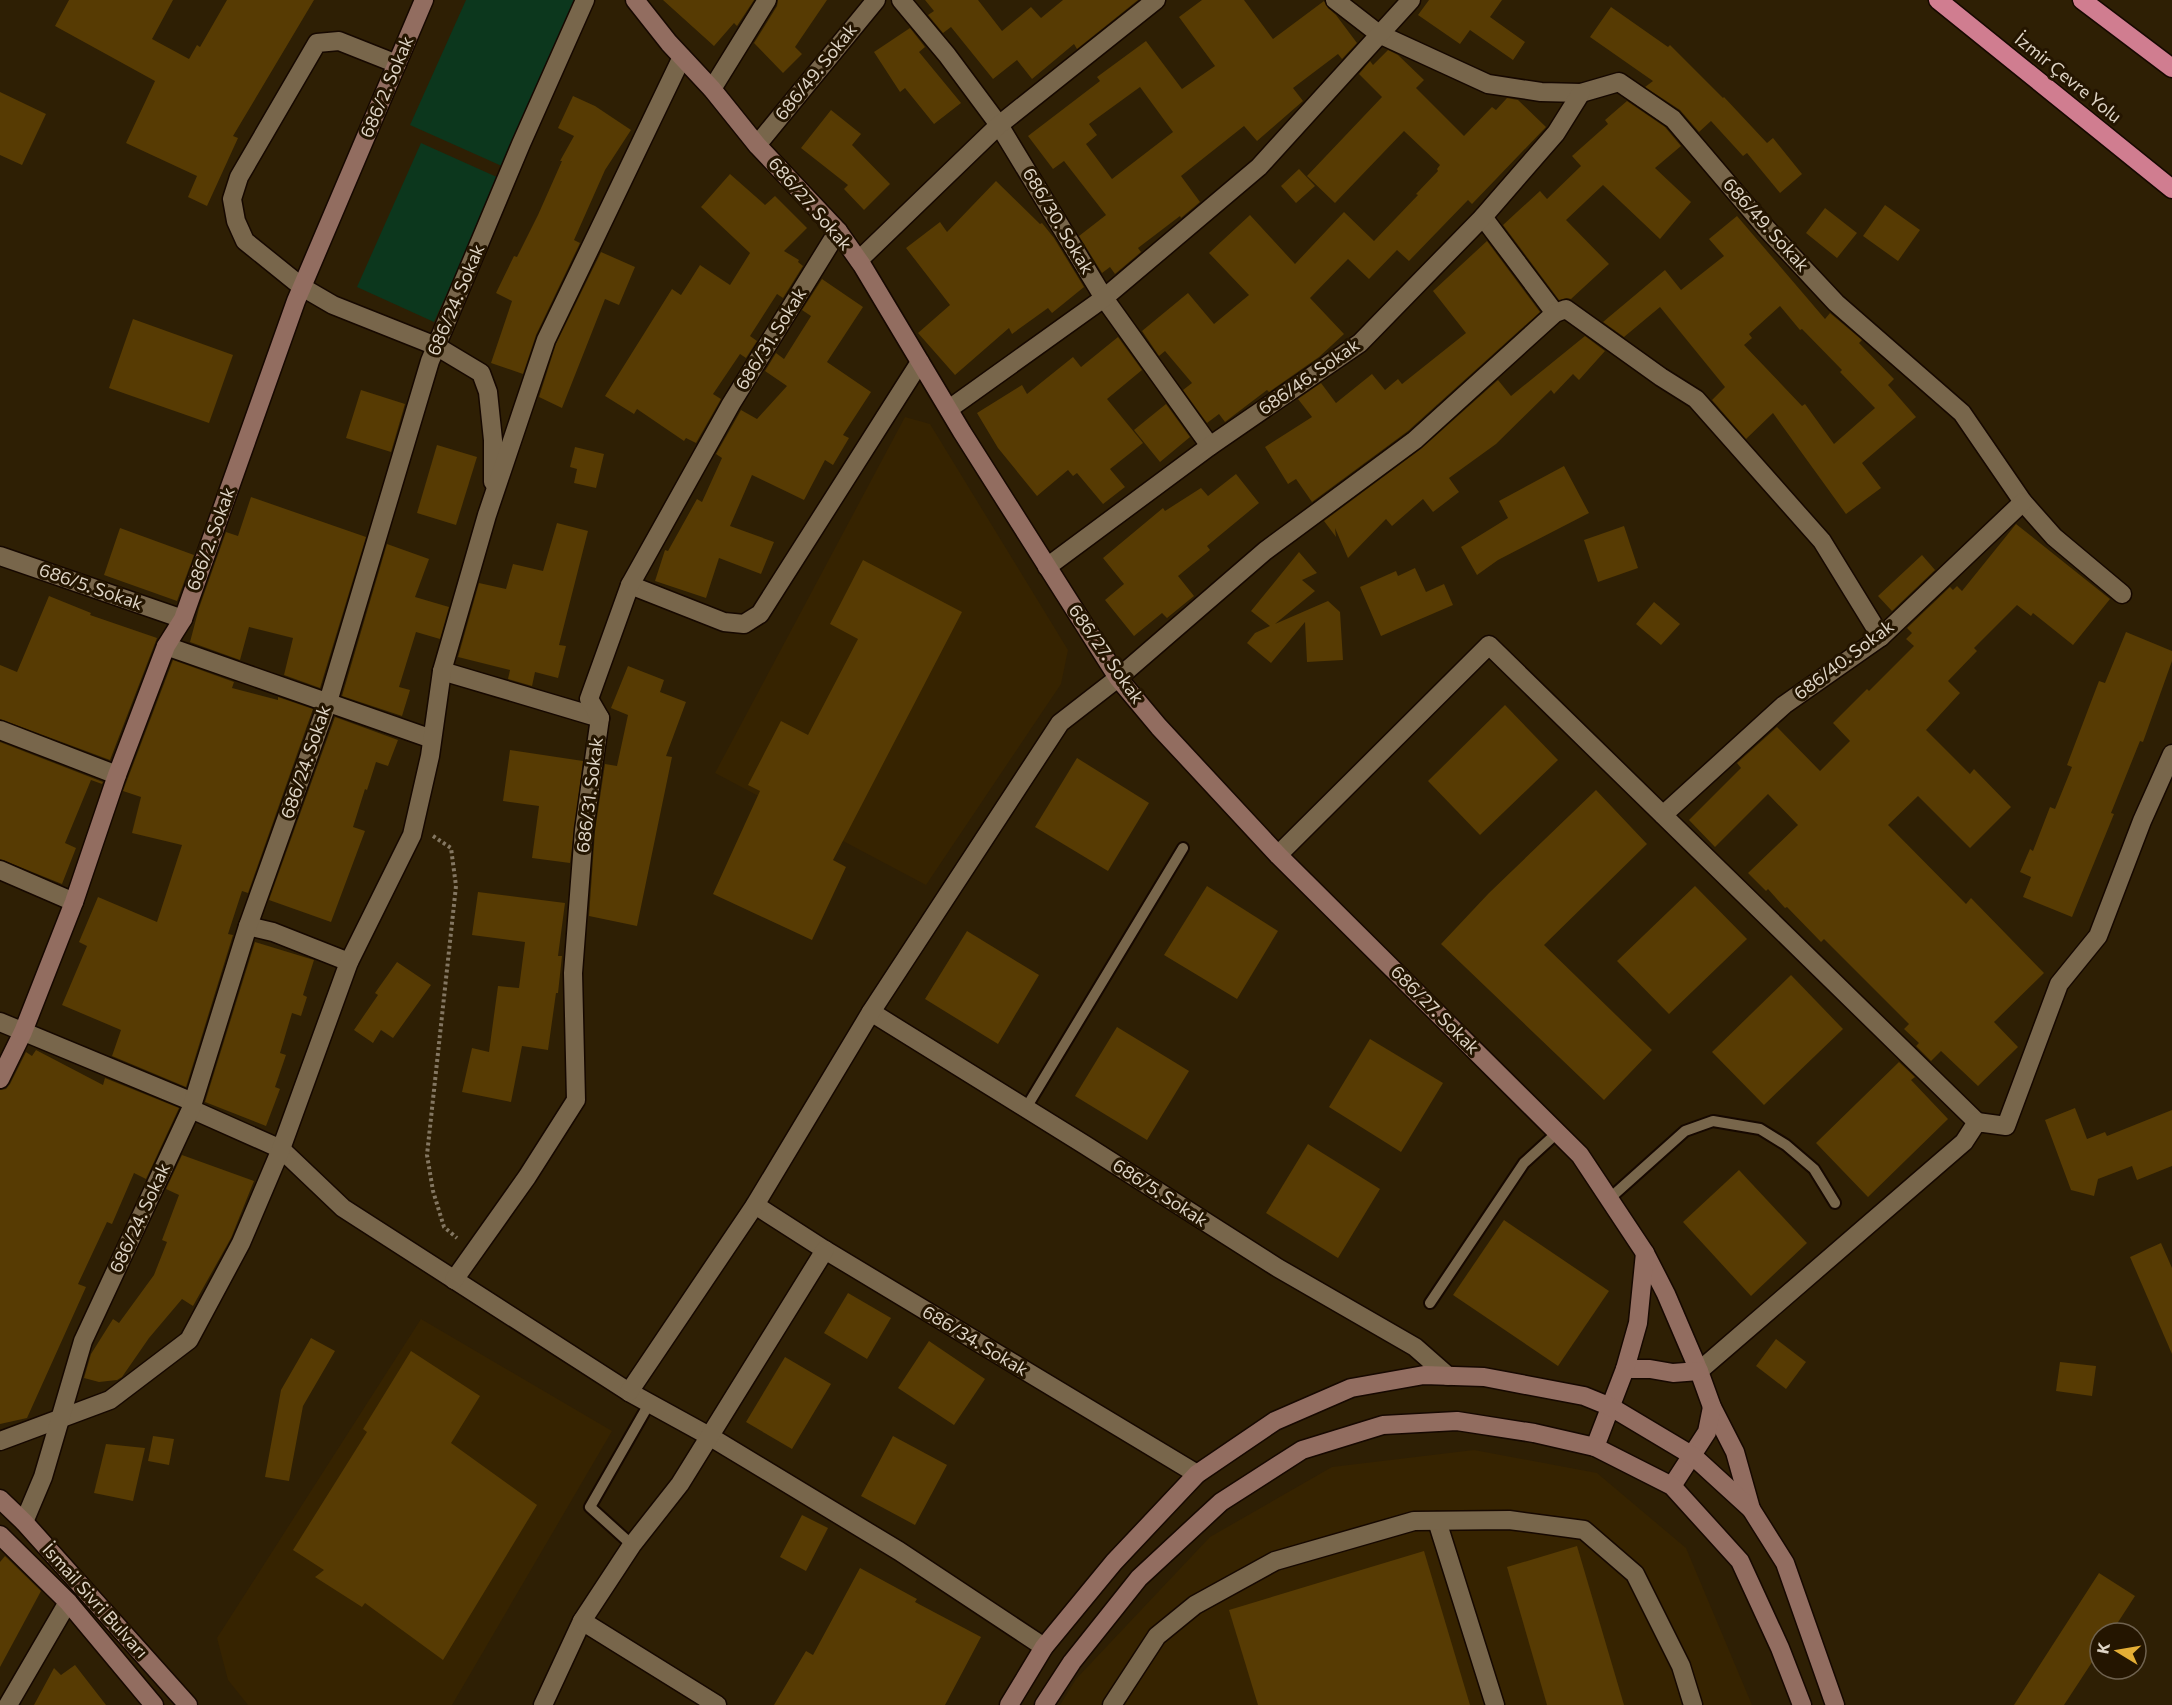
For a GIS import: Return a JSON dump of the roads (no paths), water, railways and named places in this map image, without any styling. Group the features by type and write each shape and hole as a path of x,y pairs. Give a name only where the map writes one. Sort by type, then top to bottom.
{"highway":[{"name":"İzmir Çevre Yolu","path":"1938,0 2172,189"},
{"path":"2082,0 2172,68"}],"street":[{"name":"686/2. Sokak","path":"0,1079 23,1032 74,902 117,775 166,646 183,619 302,287 424,0"},
{"name":"686/24. Sokak","path":"24,1522 43,1476 83,1341 192,1106 248,926 328,702 436,346 521,144 585,0"},
{"name":"686/27. Sokak","path":"635,0 757,145 838,231 1118,678 1159,727 1278,855 1580,1155 1645,1253 1666,1294 1712,1407 1734,1452 1751,1509"},
{"path":"712,89 767,0"},
{"name":"686/49. Sokak","path":"757,145 876,0"},
{"name":"686/30. Sokak","path":"901,0 947,55 999,125 1104,298 1210,446"},
{"path":"858,260 999,125 1156,0"},
{"name":"686/49. Sokak","path":"1335,0 1379,33 1488,84 1541,92 1581,93 1619,82 1673,118 1765,227 1836,303 1962,413 2023,502 2054,537 2122,594"},
{"path":"949,409 1104,298 1259,167 1411,0"},
{"path":"397,64 339,40 317,43 239,177 232,199 236,221 245,241 302,287 333,305 436,346 481,373 488,392 493,440 493,499"},
{"path":"0,1441 110,1400 189,1340 241,1243 281,1149 349,962 412,835 432,739 442,671 493,499 546,340 682,57"},
{"name":"686/46. Sokak","path":"1047,567 1210,446 1360,343 1483,217 1556,133 1581,93"},
{"path":"1483,217 1555,314"},
{"name":"686/31. Sokak","path":"454,1280 527,1177 576,1100 573,973 584,830 600,718 589,699 630,585 731,404 838,231"},
{"path":"629,1392 754,1205 871,1012 1060,723 1118,678 1265,551 1415,440 1555,314 1566,309 1661,377 1696,399 1822,542 1881,637"},
{"path":"630,585 724,622 744,624 760,614 920,362"},
{"name":"686/40. Sokak","path":"1663,815 1784,705 1881,637 2023,502"},
{"name":"686/5. Sokak","path":"0,556 183,619"},
{"path":"1278,855 1489,645 1977,1122 2006,1126 2059,984 2098,936 2142,821 2172,754"},
{"path":"166,646 432,739"},
{"path":"442,671 600,718"},
{"path":"0,730 117,775"},
{"path":"0,870 74,902"},
{"path":"248,926 273,932 349,962"},
{"name":"686/5. Sokak","path":"871,1012 1278,1268 1415,1347 1448,1376"},
{"path":"0,1022 192,1106 281,1149 343,1208 629,1392 709,1436 899,1551 1044,1647"},
{"path":"1625,1369 1650,1369 1673,1373 1699,1371 1964,1142 1977,1122"},
{"name":"686/34. Sokak","path":"754,1205 1197,1474"},
{"path":"543,1705 582,1621 632,1545 680,1484 825,1250"},
{"path":"1595,1447 1625,1369 1638,1323 1645,1253"},
{"path":"1009,1705 1044,1647 1114,1562 1197,1474 1275,1421 1351,1388 1424,1375 1484,1377 1584,1396 1611,1407 1693,1456 1751,1509 1785,1563 1834,1705"},
{"path":"1672,1486 1707,1432 1712,1407"},
{"path":"1044,1705 1072,1662 1138,1578 1221,1502 1302,1450 1383,1425 1457,1420 1534,1433 1595,1447 1672,1486 1740,1561 1780,1648 1802,1705"},
{"name":"İsmail Sivri Bulvarı","path":"0,1499 24,1522 188,1705"},
{"path":"1112,1705 1157,1636 1195,1605 1275,1561 1414,1521 1509,1520 1584,1530 1635,1574 1681,1666 1693,1705"},
{"path":"1437,1521 1495,1705"},
{"name":"İsmail Sivri Bulvarı","path":"0,1535 69,1602 154,1705"},
{"path":"8,1705 69,1602"},
{"path":"582,1621 717,1705"}],"lane":[{"path":"1026,1108 1183,848"},
{"path":"1609,1199 1685,1131 1713,1120 1760,1129 1786,1145 1814,1169 1835,1203"},
{"path":"1430,1303 1524,1163 1557,1133"},
{"path":"632,1545 590,1507 650,1404"}]}
